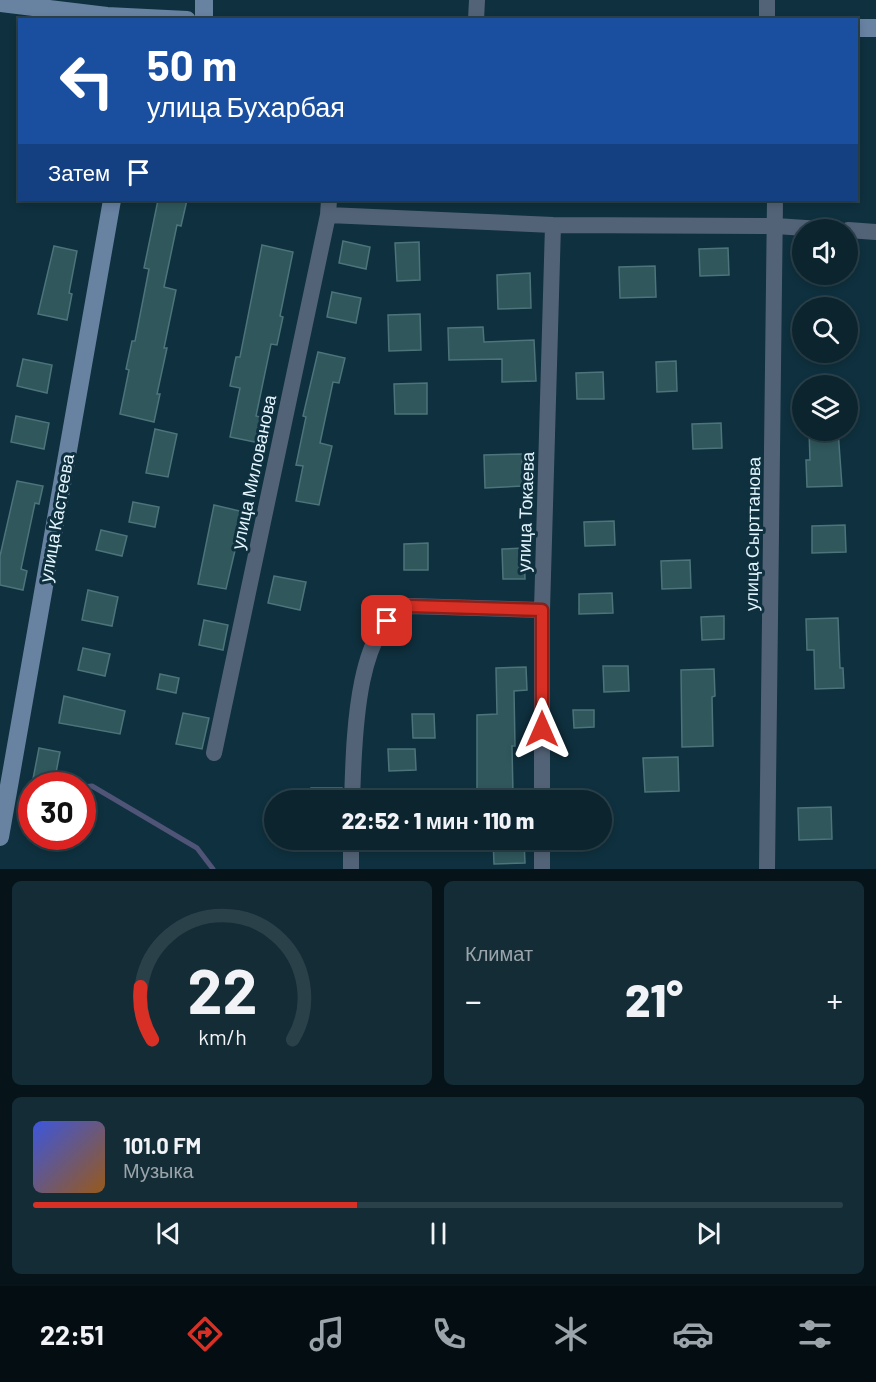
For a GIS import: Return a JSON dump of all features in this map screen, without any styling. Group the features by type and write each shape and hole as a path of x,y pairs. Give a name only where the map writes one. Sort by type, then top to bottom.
{"street":[{"path":"204,0 204,18"},
{"path":"476,18 477,0"},
{"path":"767,0 767,18"},
{"path":"0,3 109,8 144,18"},
{"path":"858,27 876,28"},
{"name":"улица Кастеева","path":"0,837 112,201"},
{"name":"улица Сырттанова","path":"767,869 775,201"},
{"path":"328,207 553,225 792,227"},
{"name":"улица Милованова","path":"214,753 328,207"},
{"name":"улица Токаева","path":"542,790 542,610 553,225"},
{"path":"858,231 876,232"},
{"path":"352,790 354,738 363,673 372,646 387,621 398,609 410,606 542,610"},
{"path":"351,850 351,869"},
{"path":"542,850 542,869"}],"building":[{"path":"158,201 187,201 181,226 177,225 164,287 176,290 164,348 167,348 157,394 160,394 154,422 120,414 129,370 126,369 132,341 135,341 149,269 144,268"},
{"path":"343,241 370,247 366,269 339,263"},
{"path":"419,242 420,280 397,281 395,243"},
{"path":"262,245 293,252 280,316 283,317 277,345 271,344 256,416 260,417 255,442 230,437 240,388 230,386 236,357 240,357"},
{"path":"54,246 77,251 69,293 72,294 67,320 38,314"},
{"path":"728,248 729,275 700,276 699,249"},
{"path":"655,266 656,297 620,298 619,267"},
{"path":"530,273 531,308 498,309 497,275"},
{"path":"332,292 361,298 356,323 327,317"},
{"path":"420,314 421,350 389,351 388,315"},
{"path":"483,327 484,342 534,340 536,381 502,382 502,359 449,360 448,328"},
{"path":"318,352 345,358 339,383 333,382 320,443 332,446 319,505 296,501 303,466 296,465 306,417 303,416"},
{"path":"23,359 52,365 47,393 17,386"},
{"path":"676,361 677,391 657,392 656,362"},
{"path":"603,372 604,399 577,399 576,373"},
{"path":"427,383 427,414 395,414 394,384"},
{"path":"16,416 49,423 44,449 11,442"},
{"path":"721,423 722,448 693,449 692,424"},
{"path":"155,429 177,434 168,477 146,473"},
{"path":"809,441 839,441 842,486 807,487 806,460 810,460"},
{"path":"522,454 523,486 485,488 484,455"},
{"path":"17,481 43,486 39,504 35,503 21,569 27,571 23,590 0,585 0,556"},
{"path":"133,502 159,507 155,527 129,522"},
{"path":"214,505 244,512 226,589 198,584"},
{"path":"614,521 615,545 585,546 584,522"},
{"path":"845,525 846,552 812,553 812,526"},
{"path":"101,530 127,536 122,556 96,550"},
{"path":"428,543 428,570 404,570 404,544"},
{"path":"524,548 525,579 503,579 502,549"},
{"path":"690,560 691,588 662,589 661,561"},
{"path":"274,576 306,582 300,610 268,603"},
{"path":"88,590 118,597 112,626 82,620"},
{"path":"612,593 613,613 579,614 579,594"},
{"path":"724,616 724,639 702,640 701,617"},
{"path":"838,618 840,668 843,668 844,688 815,689 814,650 807,650 806,619"},
{"path":"204,620 228,625 223,650 199,645"},
{"path":"83,648 110,654 105,676 78,670"},
{"path":"603,666 628,666 629,691 604,692"},
{"path":"526,667 527,690 514,691 513,790 477,790 477,715 497,714 496,668"},
{"path":"714,669 713,746 682,747 681,670"},
{"path":"160,674 179,678 176,693 157,689"},
{"path":"64,696 125,711 120,734 59,723"},
{"path":"573,710 594,710 594,727 574,728"},
{"path":"183,713 209,718 202,749 176,744"},
{"path":"412,714 434,714 435,738 413,738"},
{"path":"39,748 60,752 56,772 34,772"},
{"path":"388,749 415,749 416,770 389,771"},
{"path":"678,757 679,791 645,792 643,758"},
{"path":"311,788 342,788 342,790 311,790"},
{"path":"831,807 832,839 799,840 798,808"},
{"path":"493,850 524,850 525,863 494,864"}],"waterway":[{"path":"96,788 197,848 213,869"}],"route":[{"path":"387,621 398,609 410,606 542,610 542,729"}]}
